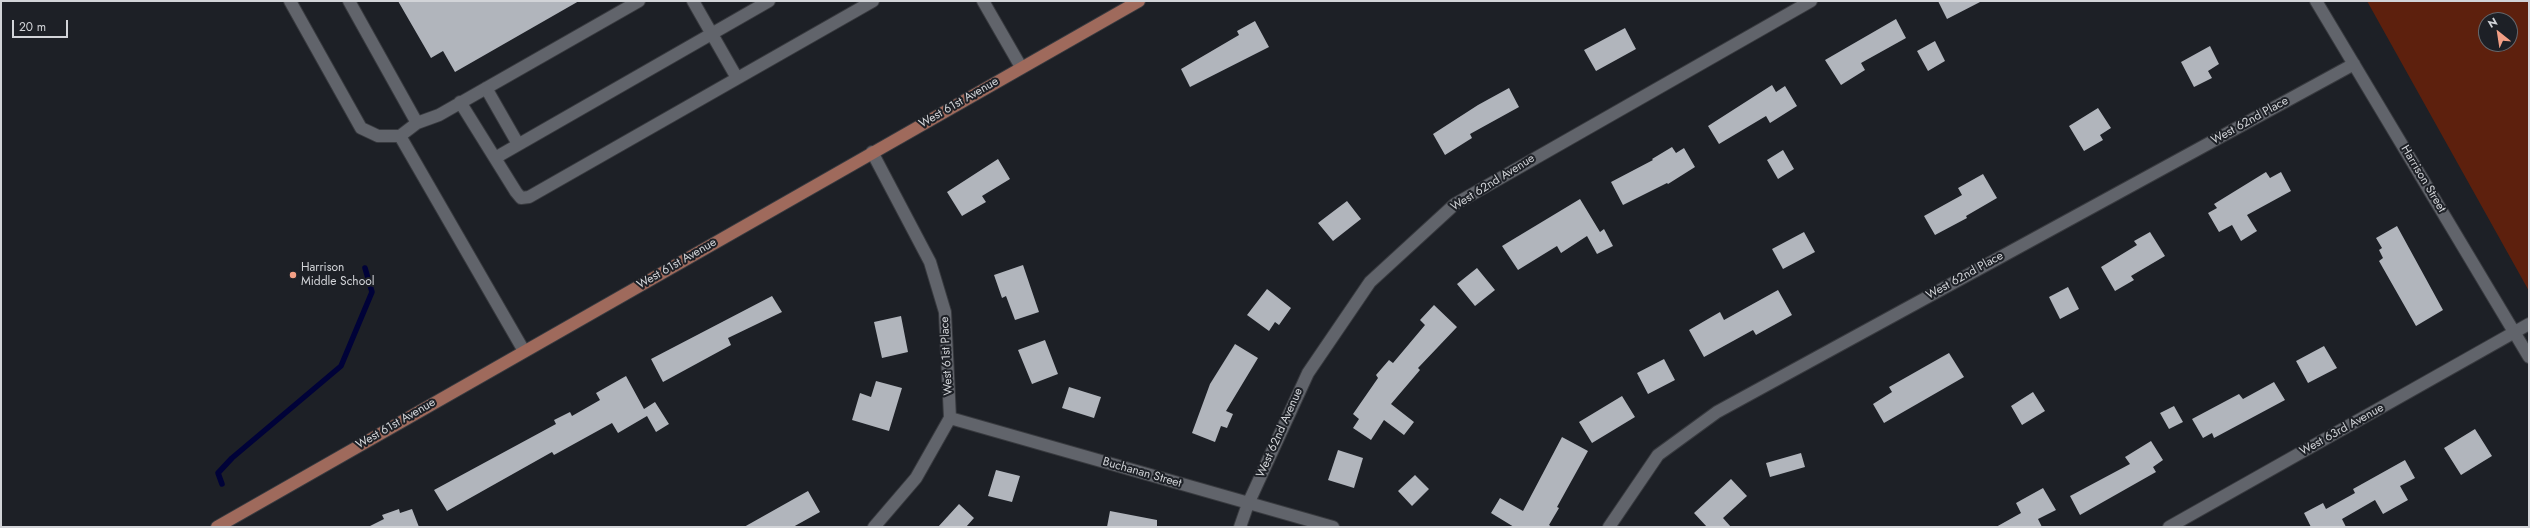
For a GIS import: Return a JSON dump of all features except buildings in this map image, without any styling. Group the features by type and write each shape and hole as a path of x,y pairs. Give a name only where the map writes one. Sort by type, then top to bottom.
{"main road":[{"name":"West 61st Avenue","path":"217,527 1139,1"}],"street":[{"path":"290,1 362,128 378,136 400,136 417,123 438,115 640,1"},
{"path":"349,1 417,123"},
{"path":"692,1 737,78"},
{"path":"495,158 769,1"},
{"path":"460,102 521,198 529,197 873,1"},
{"path":"983,1 1021,67"},
{"name":"West 62nd Avenue","path":"1240,527 1248,504 1308,373 1365,288 1455,204 1811,1"},
{"name":"Harrison Street","path":"2316,1 2529,357"},
{"name":"West 62nd Place","path":"1610,527 1658,455 1717,412 2354,64"},
{"path":"486,88 518,144"},
{"path":"400,136 524,351"},
{"name":"West 61st Place","path":"872,152 930,262 946,312 950,418"},
{"name":"West 63rd Avenue","path":"2170,527 2529,324"},
{"path":"874,527 916,478 950,418"},
{"name":"Buchanan Street","path":"950,418 1333,527"}],"shaded area":[{"path":"2367,1 2529,1 2529,291"}],"waterway":[{"path":"222,484 218,473 232,458 341,366 372,292 365,268"}],"place":[{"name":"Harrison Middle School","path":"293,275"}]}
